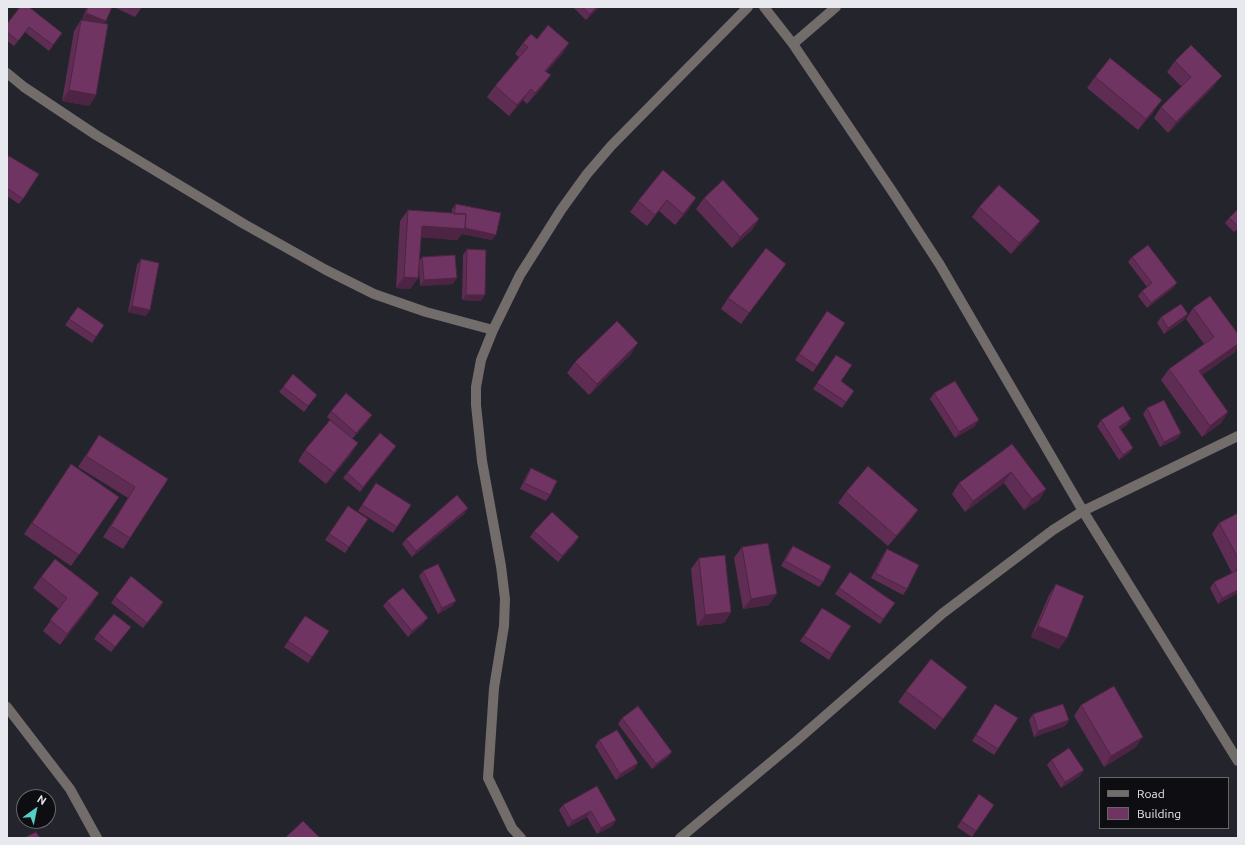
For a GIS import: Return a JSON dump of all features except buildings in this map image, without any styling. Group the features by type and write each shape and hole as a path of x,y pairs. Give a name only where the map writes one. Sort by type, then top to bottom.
{"street":[{"path":"520,838 512,828 488,778 494,688 504,626 505,599 501,566 482,462 476,405 476,386 481,360 493,330 520,275 561,210 588,174 611,146 748,7"},
{"path":"764,7 794,44 940,265 1083,511 1238,761"},
{"path":"794,44 836,7"},
{"path":"7,73 24,87 96,135 244,224 326,270 382,296 426,312 493,330"},
{"path":"680,838 796,742 943,613 1053,530 1083,511 1238,436"},
{"path":"7,707 70,789 98,838"}]}
